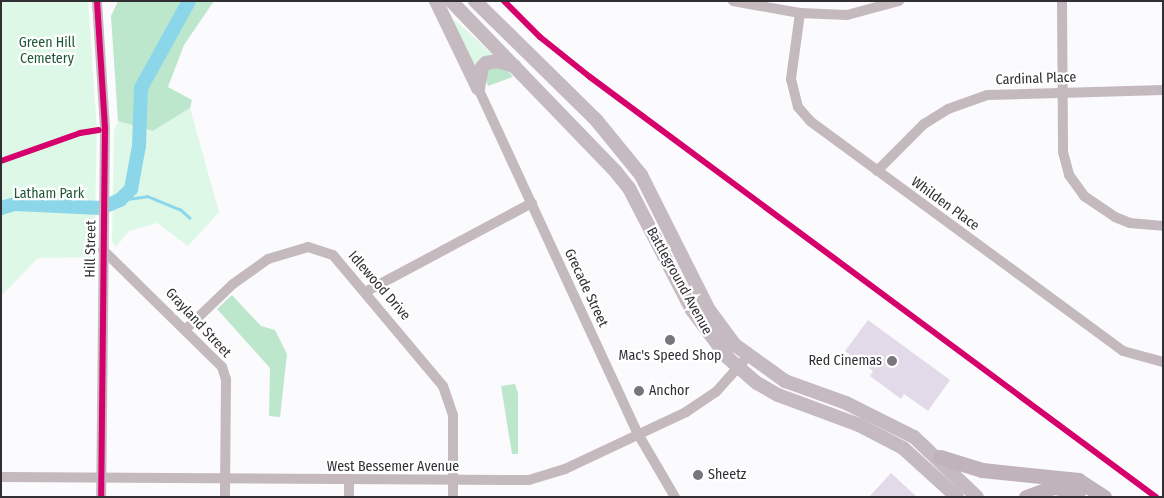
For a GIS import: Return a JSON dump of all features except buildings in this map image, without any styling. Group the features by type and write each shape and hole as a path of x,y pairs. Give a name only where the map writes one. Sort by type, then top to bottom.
{"highway":[{"path":"940,457 982,470 1078,480 1104,497"},
{"path":"1026,497 1054,487 1068,487 1088,497"}],"main road":[{"path":"436,1 478,88"},
{"name":"Battleground Avenue","path":"451,1 629,188 701,324 739,368 784,398 859,425 903,448 957,497"},
{"name":"Battleground Avenue","path":"475,1 597,121 641,175 709,310 748,356 785,381 890,423 940,457 977,497"},
{"path":"478,88 482,66 486,63 497,60 515,67"}],"street":[{"name":"Hill Street","path":"97,1 104,92 101,497"},
{"path":"734,1 800,13 847,15 899,1"},
{"path":"1062,1 1063,152 1073,183 1115,217 1130,223 1163,226"},
{"name":"Whilden Place","path":"800,13 791,78 798,107 810,121 1123,351 1163,362"},
{"name":"Grecade Street","path":"478,88 638,434 675,497"},
{"name":"Cardinal Place","path":"877,171 906,138 948,109 987,95 1062,91 1163,90"},
{"path":"367,291 532,204"},
{"name":"Idlewood Drive","path":"186,329 255,266 300,248 317,248 333,255 367,291 443,386 453,415 452,497"},
{"name":"Grayland Street","path":"103,250 186,329 225,376 225,497"},
{"name":"West Bessemer Avenue","path":"1,477 453,481 543,477 701,403 739,368 748,356"},
{"path":"349,480 349,497"}],"green space":[{"name":"Latham Park","path":"1,1 88,1 97,131 94,257 38,258 1,296"},
{"path":"118,1 214,1 184,45 168,87 192,100 190,108 153,131 118,121 111,16"},
{"path":"455,20 492,54 476,69 453,23"},
{"path":"505,67 513,77 488,86 485,77 489,68"},
{"path":"190,108 219,212 188,246 157,223 129,231 116,247 112,242 114,130 118,121 153,131"},
{"path":"232,295 261,326 275,330 287,354 280,417 269,416 270,368 217,309"},
{"path":"515,384 518,393 518,454 512,454 501,386"}],"waterway":[{"path":"1,208 15,204 101,208 120,200 131,189 139,146 141,88 189,1"},
{"path":"120,200 147,196 180,209 190,218"}],"cycle path":[{"path":"97,1 105,128 101,497"},
{"path":"504,1 540,37 590,77 1156,497"},
{"path":"1,161 80,133 99,130"}],"place":[{"name":"Mac's Speed Shop","path":"670,340"},
{"name":"Red Cinemas","path":"892,361"},
{"name":"Anchor","path":"639,391"},
{"name":"Sheetz","path":"698,475"}],"park label":[{"name":"Green Hill Cemetery","path":"47,52"}]}
